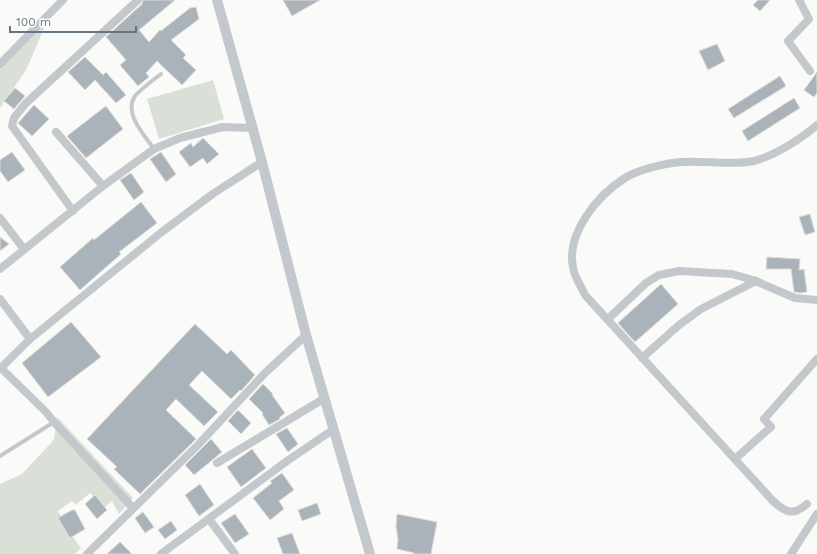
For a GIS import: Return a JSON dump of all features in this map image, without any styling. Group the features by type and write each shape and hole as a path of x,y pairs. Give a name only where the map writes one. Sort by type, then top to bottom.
{"street":[{"path":"0,64 63,0"},
{"path":"72,211 12,126 14,118 24,104 138,0"},
{"path":"217,0 253,128 306,335 370,554"},
{"path":"799,0 809,19 788,41 810,71"},
{"path":"807,504 800,510 793,512 787,512 782,509 735,459 585,295 572,268 572,250 577,233 596,202 626,177 650,168 681,162 720,163 754,161 789,145 817,125"},
{"path":"0,269 103,186 154,149 180,138 223,127 253,128"},
{"path":"56,132 103,186"},
{"path":"133,508 46,412 0,368 30,339 163,231 214,193 262,162"},
{"path":"0,218 24,249"},
{"path":"608,319 646,283 659,275 679,270 732,274 756,281 795,298 817,300"},
{"path":"642,358 679,325 701,309 756,281"},
{"path":"0,299 30,339"},
{"path":"87,554 198,445 265,374 306,335"},
{"path":"735,459 771,426 764,419 817,359"},
{"path":"217,463 325,398"},
{"path":"161,554 287,461 334,429"},
{"path":"791,554 817,514"},
{"path":"209,519 235,554"}],"lane":[{"path":"154,149 134,122 132,109 134,97 161,74"},
{"path":"0,456 54,422"}],"shaded area":[{"path":"48,19 26,70 0,108 0,69"},
{"path":"213,80 224,119 159,139 147,99"},
{"path":"57,417 133,498 119,514 112,501 105,507 90,493 76,505 72,501 58,511 71,535 81,548 75,554 0,554 0,484 22,474 50,444 54,439"}],"building":[{"path":"143,0 175,0 139,30 149,42 160,30 161,31 190,8 196,7 199,19 171,40 186,55 183,58 196,70 182,85 157,61 146,73 149,77 138,86 120,65 126,60 106,37 142,4"},
{"path":"283,0 320,0 292,16"},
{"path":"758,0 770,0 760,11 753,5"},
{"path":"717,44 725,61 708,70 699,51"},
{"path":"85,57 103,75 106,72 126,95 116,103 95,80 85,90 68,72"},
{"path":"817,72 817,93 814,97 804,90"},
{"path":"780,76 786,86 734,118 728,109"},
{"path":"15,88 25,96 14,109 4,101"},
{"path":"794,98 800,108 748,141 742,131"},
{"path":"34,105 49,119 32,136 18,123"},
{"path":"106,106 123,129 86,158 67,136"},
{"path":"203,138 219,154 207,164 203,158 190,167 179,152 191,143 193,147"},
{"path":"12,152 25,170 8,182 0,171 0,160"},
{"path":"161,152 176,174 166,182 150,159"},
{"path":"131,173 144,192 134,200 120,180"},
{"path":"141,202 157,223 119,252 121,254 80,290 60,267 93,238 94,240"},
{"path":"810,214 815,232 805,235 799,217"},
{"path":"0,237 9,244 0,251"},
{"path":"767,257 800,259 799,270 804,269 807,292 794,292 791,269 766,269"},
{"path":"661,284 678,304 635,342 618,323"},
{"path":"71,322 101,357 48,397 22,363"},
{"path":"195,324 227,354 231,350 255,375 241,391 240,390 231,399 202,371 189,385 218,412 204,426 176,399 166,410 196,439 140,494 114,469 117,467 87,439"},
{"path":"263,384 273,394 272,395 285,413 279,418 280,419 269,425 262,414 263,413 249,399"},
{"path":"238,410 251,423 241,434 228,421"},
{"path":"287,428 298,444 288,452 276,434"},
{"path":"211,439 222,452 194,475 185,465"},
{"path":"252,449 266,468 241,487 227,467"},
{"path":"282,473 294,490 279,501 284,509 270,520 253,498 272,483 270,481"},
{"path":"200,484 214,505 199,516 185,495"},
{"path":"95,495 107,510 97,519 85,504"},
{"path":"317,503 321,514 302,521 298,510"},
{"path":"72,510 75,510 85,529 70,538 58,518"},
{"path":"143,512 154,527 145,533 135,518"},
{"path":"235,514 249,534 235,543 221,523"},
{"path":"397,514 437,522 431,554 413,554 414,553 397,549"},
{"path":"171,521 177,530 165,539 158,530"},
{"path":"292,533 300,554 283,554 277,538"},
{"path":"120,542 132,554 107,554"}]}
